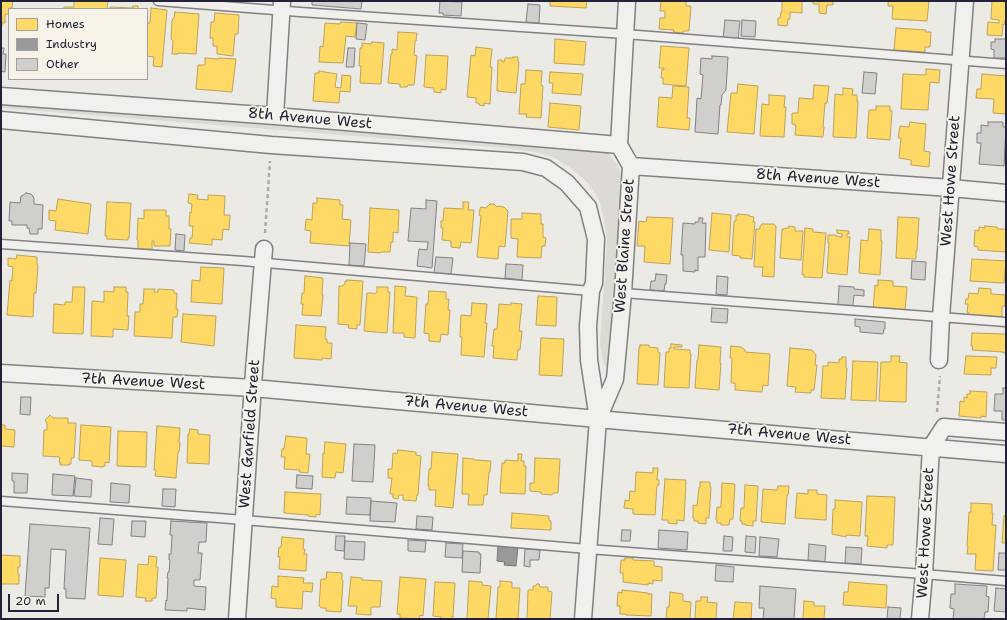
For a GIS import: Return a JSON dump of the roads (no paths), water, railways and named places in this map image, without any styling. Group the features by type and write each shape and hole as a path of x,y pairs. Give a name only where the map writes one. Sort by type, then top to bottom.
{"street":[{"path":"619,145 627,1"},
{"name":"West Howe Street","path":"940,368 941,317 965,1"},
{"path":"275,116 282,6"},
{"name":"8th Avenue West","path":"1,96 275,116 619,145"},
{"name":"8th Avenue West","path":"1,120 270,145 523,162 546,168 567,183"},
{"name":"West Blaine Street","path":"598,419 615,379 623,292 631,166 619,145"},
{"name":"8th Avenue West","path":"631,166 1006,193"},
{"name":"West Blaine Street","path":"567,183 588,207 596,239 594,283 591,291 588,326 589,360 598,419 583,619"},
{"name":"West Garfield Street","path":"237,619 264,256"},
{"name":"7th Avenue West","path":"1,373 253,388 1006,454"},
{"path":"931,447 944,428 1006,432"},
{"name":"West Howe Street","path":"920,619 931,447"}],"lane":[{"path":"158,1 282,6 1006,64"},
{"path":"1,244 264,256 591,291"},
{"path":"623,292 1006,322"},
{"path":"1,500 588,549 1006,581"}]}
